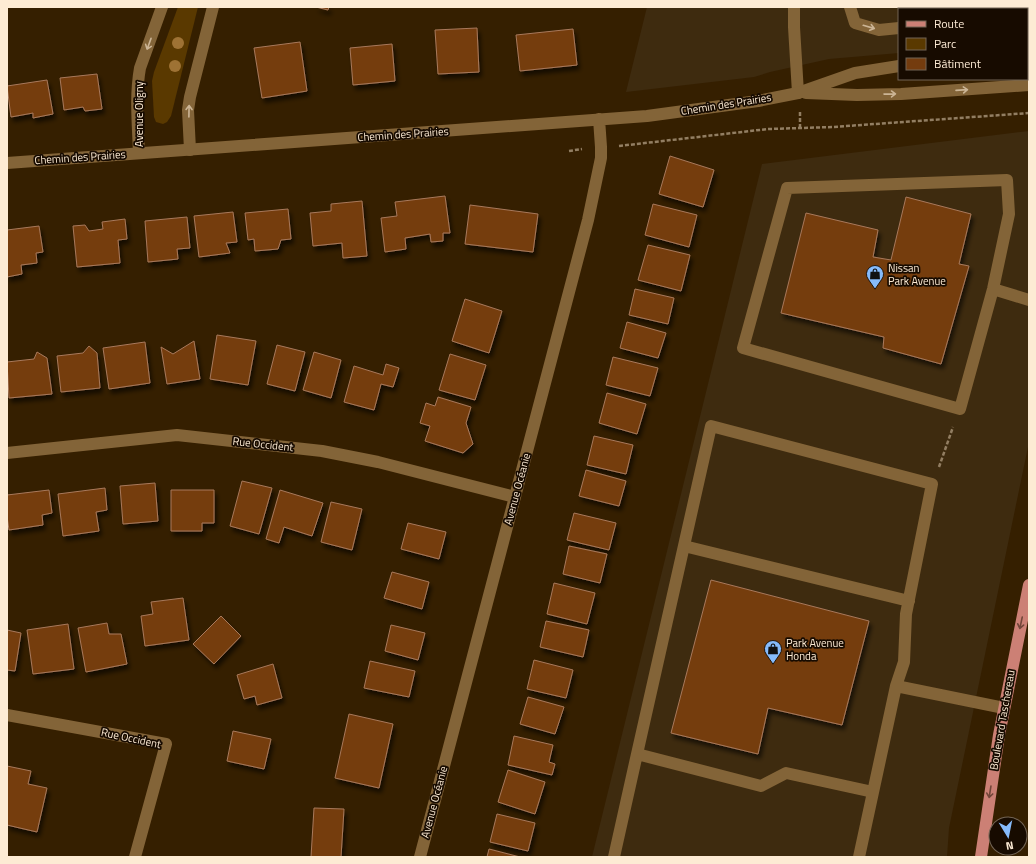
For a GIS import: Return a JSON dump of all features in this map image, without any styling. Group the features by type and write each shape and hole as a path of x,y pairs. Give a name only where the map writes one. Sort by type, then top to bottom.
{"main road":[{"name":"Boulevard Taschereau","path":"981,857 994,762 1029,585"}],"street":[{"name":"Avenue Oligny","path":"139,153 137,116 138,78 140,68 162,7"},
{"path":"190,150 188,110 213,7"},
{"path":"794,7 798,92"},
{"path":"850,7 855,23 879,30 898,28"},
{"name":"Chemin des Prairies","path":"7,163 647,116 715,107 798,92 855,73 898,66"},
{"name":"Chemin des Prairies","path":"798,92 857,95 902,94 1029,85"},
{"name":"Avenue Océanie","path":"420,857 594,195 601,152 599,119"},
{"path":"1008,180 1009,214 993,289 960,409 743,348 787,188 1008,180"},
{"path":"993,289 1029,300"},
{"path":"614,857 711,426 932,484 906,614 904,662 896,686 859,857"},
{"name":"Rue Occident","path":"7,453 177,435 322,451 378,462 515,496"},
{"path":"684,546 909,601"},
{"path":"896,686 1004,708"},
{"name":"Rue Occident","path":"7,715 166,744 135,857"},
{"path":"637,754 761,786 786,773 873,792"}],"path":[{"path":"632,145 768,129 833,127 1029,113"},
{"path":"932,484 960,409"}],"shaded area":[{"path":"647,7 1029,7 1028,40 1028,8 898,8 898,53 829,59 754,77 626,92"},
{"path":"1029,131 1029,442 949,828 947,857 592,857 762,164"}],"green space":[{"path":"178,7 198,7 171,116 167,122 163,124 156,122 154,117 152,81"}],"building":[{"path":"316,7 329,7 328,10"},
{"path":"477,28 479,72 438,74 435,30"},
{"path":"573,29 577,65 520,71 516,35"},
{"path":"300,42 307,91 262,98 254,48"},
{"path":"392,44 395,81 353,85 350,48"},
{"path":"97,74 102,109 85,111 83,107 64,110 60,78"},
{"path":"47,80 53,114 33,118 33,113 11,117 7,86"},
{"path":"670,156 714,170 703,207 659,194"},
{"path":"445,196 450,233 443,233 443,241 431,242 430,234 405,238 406,249 385,252 381,218 397,216 395,202"},
{"name":"Nissan Park Avenue","path":"906,197 971,214 959,264 969,266 941,364 883,348 884,337 781,313 806,213 878,230 873,257 891,260"},
{"path":"362,201 367,256 343,258 342,243 313,246 310,213 331,211 331,204"},
{"path":"653,204 697,215 689,247 645,235"},
{"path":"470,205 538,214 533,252 465,244"},
{"path":"288,209 291,239 281,240 278,249 255,251 254,239 248,240 245,213"},
{"path":"233,212 237,242 226,243 230,253 199,257 194,216"},
{"path":"187,217 190,248 177,249 178,259 148,262 145,221"},
{"path":"125,219 127,239 118,240 120,263 77,267 73,226 85,225 89,231 103,229 102,222"},
{"path":"39,226 43,252 36,253 37,263 21,265 22,274 7,277 7,230"},
{"path":"648,245 690,255 681,291 638,280"},
{"path":"635,289 674,298 668,324 629,315"},
{"path":"465,299 502,311 489,353 452,341"},
{"path":"627,322 666,333 658,358 620,348"},
{"path":"217,335 256,341 248,385 210,379"},
{"path":"194,341 200,379 167,384 161,347 173,354"},
{"path":"145,342 150,383 109,389 103,348"},
{"path":"277,345 305,352 295,391 267,384"},
{"path":"89,346 97,353 100,388 61,392 57,356 83,353"},
{"path":"37,352 47,358 52,394 9,398 7,362 34,359"},
{"path":"314,352 341,360 331,398 303,390"},
{"path":"450,354 486,365 475,400 439,390"},
{"path":"613,357 658,368 650,396 606,385"},
{"path":"386,364 399,368 393,387 381,384 374,410 344,402 354,366 383,375"},
{"path":"607,393 646,404 637,434 599,423"},
{"path":"438,397 471,407 466,423 473,444 463,453 425,441 430,426 420,423 426,403 435,406"},
{"path":"594,436 633,445 626,474 587,465"},
{"path":"586,470 626,481 619,506 579,496"},
{"path":"242,481 272,488 259,534 230,526"},
{"path":"155,483 158,521 123,524 120,486"},
{"path":"105,488 107,510 96,512 99,531 63,536 58,494"},
{"path":"49,490 52,513 42,515 43,525 9,530 7,495"},
{"path":"171,490 214,490 214,523 202,523 202,531 171,531"},
{"path":"280,490 323,503 312,536 284,527 279,543 266,539"},
{"path":"331,502 362,509 352,550 321,542"},
{"path":"574,513 616,523 609,550 567,540"},
{"path":"408,523 446,532 439,559 401,549"},
{"path":"569,546 607,554 600,583 563,574"},
{"path":"392,572 429,582 422,609 384,598"},
{"name":"Park Avenue Honda","path":"711,580 869,621 842,725 768,708 758,754 671,733"},
{"path":"554,583 595,593 587,624 547,614"},
{"path":"183,598 189,640 145,646 141,616 153,614 151,602"},
{"path":"221,616 241,636 214,664 193,644"},
{"path":"546,621 589,630 583,657 540,647"},
{"path":"107,623 109,634 121,634 127,664 86,672 78,628"},
{"path":"68,624 74,669 33,674 27,630"},
{"path":"391,625 425,633 418,660 385,651"},
{"path":"7,630 21,633 15,671 7,670"},
{"path":"534,660 573,670 566,698 527,689"},
{"path":"370,661 415,671 409,697 364,688"},
{"path":"273,664 282,698 257,705 255,696 244,699 237,675"},
{"path":"528,697 564,707 555,734 520,724"},
{"path":"349,714 393,724 379,788 335,778"},
{"path":"233,731 271,739 264,769 227,761"},
{"path":"514,736 553,745 549,762 555,764 552,775 508,765"},
{"path":"7,766 31,771 28,784 47,788 37,832 7,825"},
{"path":"508,770 545,782 535,814 498,802"},
{"path":"314,808 344,809 341,857 311,857"},
{"path":"497,814 535,823 528,851 490,842"},
{"path":"489,849 520,857 487,857"}],"place":[{"name":"Nissan Park Avenue","path":"875,289"},
{"name":"Park Avenue Honda","path":"773,664"}]}
